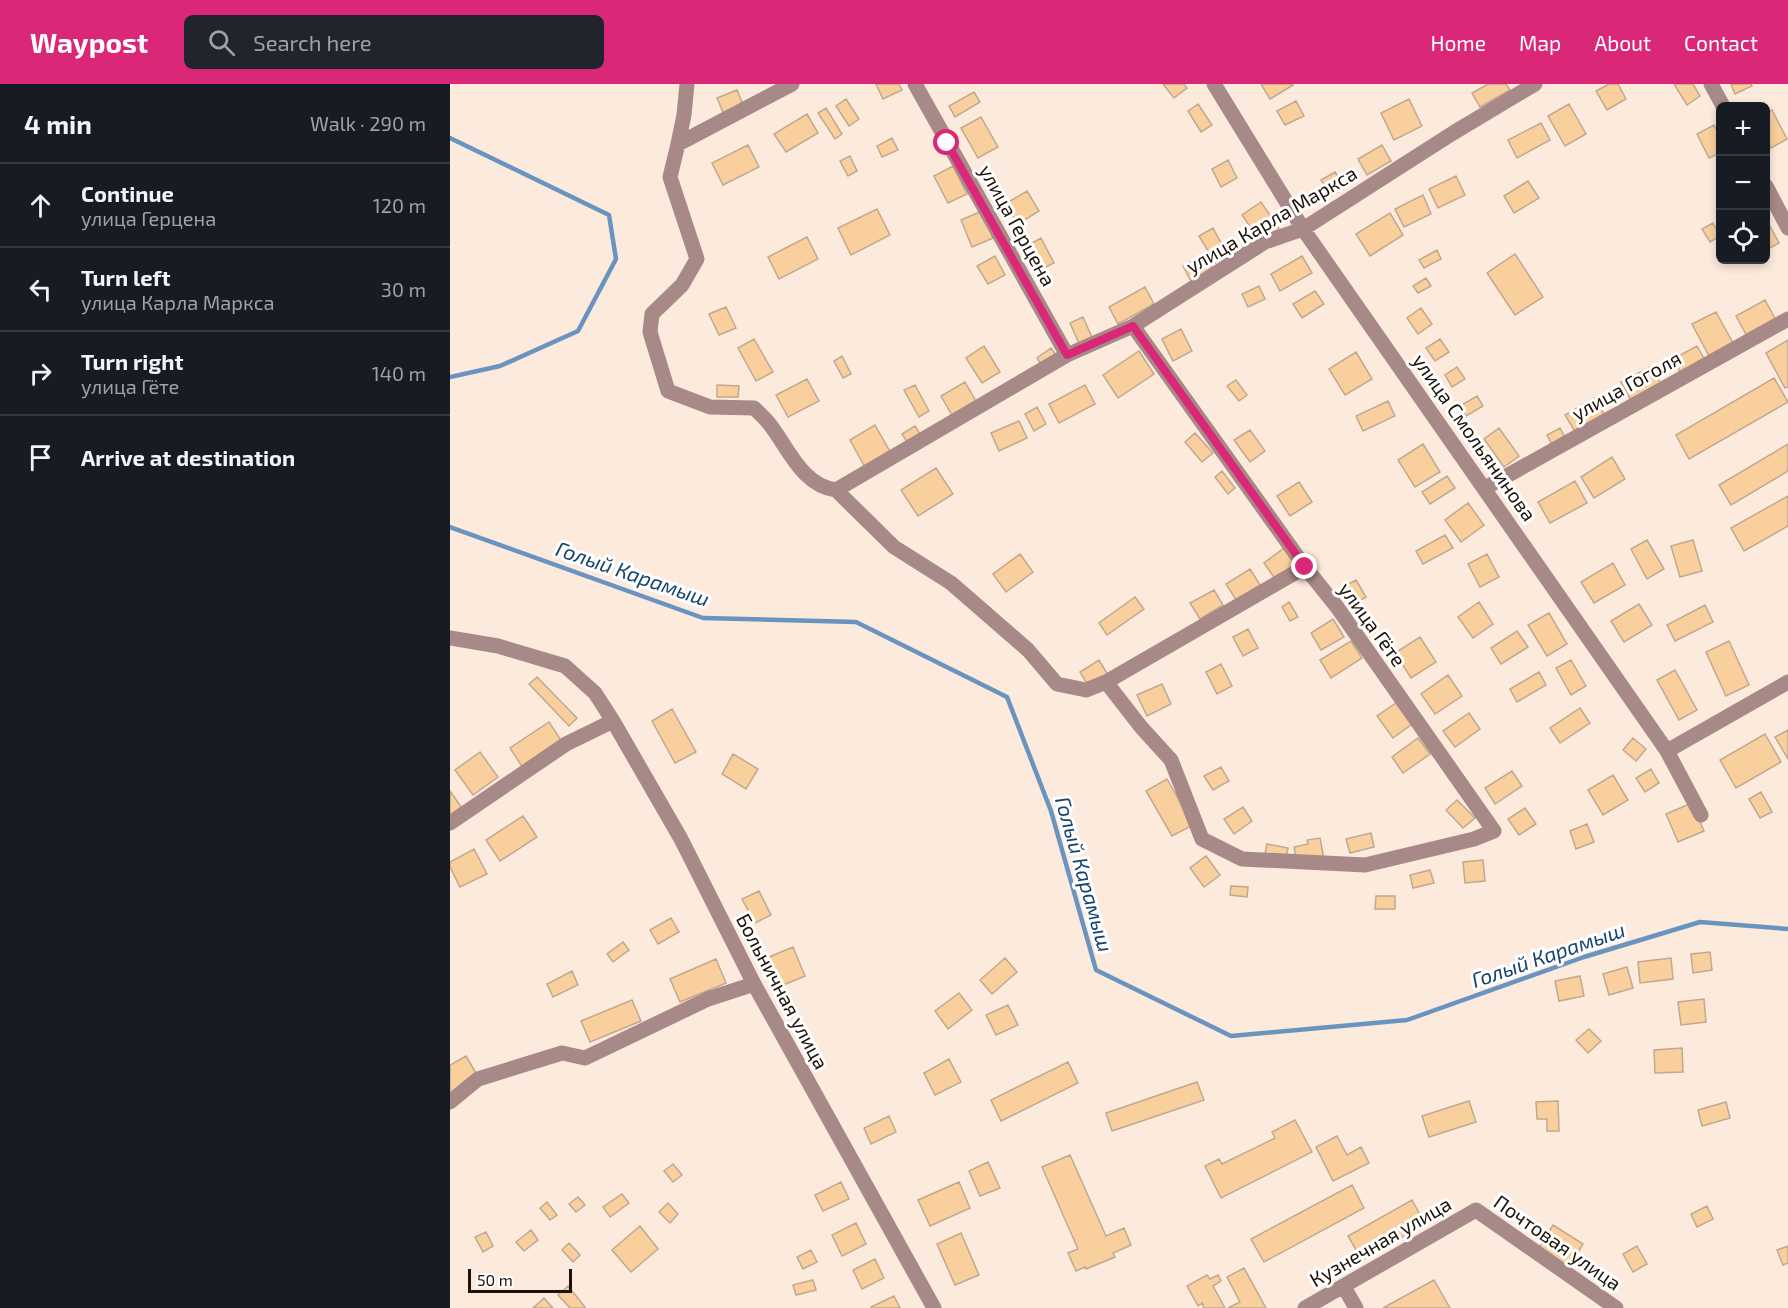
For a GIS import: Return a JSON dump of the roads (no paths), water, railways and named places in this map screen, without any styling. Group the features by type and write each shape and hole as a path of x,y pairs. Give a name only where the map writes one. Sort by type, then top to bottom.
{"street":[{"path":"687,84 684,115 670,177 697,259 682,285 652,314 650,332 668,391 710,407 754,408 770,424 798,467 824,489 836,490 894,547 951,582 1028,650 1057,684 1086,690 1106,682 1305,567"},
{"path":"678,144 792,84"},
{"name":"улица Герцена","path":"915,84 1067,355"},
{"name":"улица Смольянинова","path":"1214,84 1303,229 1667,751 1701,815"},
{"name":"улица Карла Маркса","path":"836,490 1067,355 1133,326 1265,242 1303,229 1453,133 1535,84"},
{"path":"1712,84 1722,102"},
{"path":"1770,194 1788,228"},
{"name":"улица Гоголя","path":"1485,488 1788,319"},
{"name":"улица Гёте","path":"1106,682 1141,727 1171,760 1202,839 1242,859 1365,865 1474,839 1494,831 1337,607 1305,567 1133,326"},
{"name":"Больничная улица","path":"450,638 498,646 565,666 595,693 681,839 754,984 934,1308"},
{"path":"1667,751 1788,682"},
{"path":"450,823 566,744 613,721"},
{"path":"450,1102 478,1079 562,1053 585,1058 708,999 754,984"},
{"name":"Кузнечная улица","path":"1305,1308 1476,1210"},
{"name":"Почтовая улица","path":"1476,1210 1616,1308"},
{"path":"1344,1287 1356,1308"}],"waterway":[{"name":"Голый Карамыш","path":"450,138 609,215 616,259 578,331 500,366 450,377"},
{"name":"Голый Карамыш","path":"450,527 703,618 856,622 1007,697 1051,811 1096,970 1231,1036 1407,1020 1584,957 1700,922 1788,929"}]}
